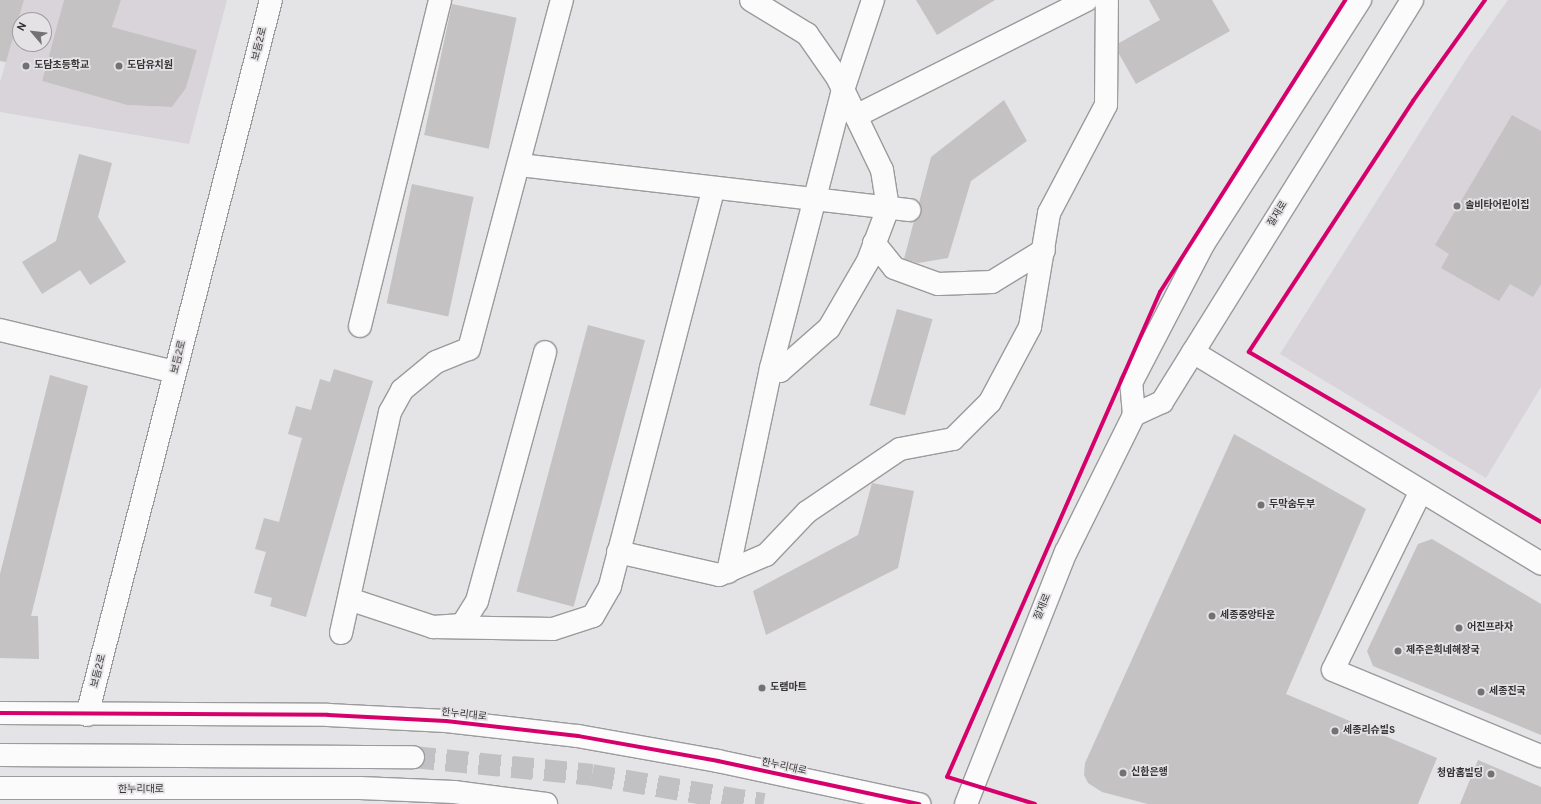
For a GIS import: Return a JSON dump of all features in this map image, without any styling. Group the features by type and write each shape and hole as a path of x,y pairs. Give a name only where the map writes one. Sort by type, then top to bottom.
{"street":[{"name":"보듬2로","path":"88,715 271,0"},
{"path":"360,326 440,0"},
{"path":"728,572 771,368 817,200 843,90 873,0"},
{"path":"856,116 1088,0"},
{"path":"618,552 719,576 766,555 807,512 865,471 900,449 953,439 990,402 1030,327 1049,213 1106,105 1107,0"},
{"path":"1134,415 1131,383 1204,243 1360,0"},
{"name":"절재로","path":"966,804 1066,552 1134,415 1162,402 1412,0"},
{"path":"341,633 390,412 402,390 436,362 469,349 565,1"},
{"path":"763,3 807,34 843,90 882,170 898,209"},
{"path":"520,165 713,190 898,209"},
{"path":"349,600 433,627 553,629 593,616 610,586 713,190"},
{"path":"771,368 780,371 829,328 874,243 898,209"},
{"path":"874,243 894,268 938,284 992,282 1044,250"},
{"path":"0,330 176,372"},
{"path":"433,627 462,625 477,601 545,352"},
{"path":"1193,352 1541,564"},
{"path":"1421,491 1333,670 1541,756"},
{"name":"한누리대로","path":"0,714 328,715 446,721 578,736 718,761 919,804"},
{"path":"0,755 413,757"},
{"name":"한누리대로","path":"0,788 358,796 454,792 546,804"}],"shaded area":[{"name":"도담초등학교","path":"24,0 64,0 52,44 52,12 20,12"},
{"name":"도담초등학교","path":"121,0 227,0 189,144 0,112 0,82 12,41 12,52 50,52 42,81 127,105 172,107 186,88 197,50 112,27"},
{"name":"솔비타어린이집","path":"1508,0 1541,0 1541,387 1486,478 1280,354 1467,58"}],"building":[{"path":"0,0 24,0 21,12 12,12 12,41 6,62 0,61"},
{"name":"도담유치원","path":"64,0 121,0 112,27 197,50 186,88 172,107 127,105 42,81 50,52 52,52 52,44"},
{"path":"916,0 995,0 937,35"},
{"path":"1149,0 1212,0 1230,31 1136,84 1119,54 1119,43 1160,20"},
{"path":"452,4 517,18 489,149 424,135"},
{"path":"1004,100 1027,141 971,181 948,258 918,263 904,259 914,221 921,212 919,203 931,157"},
{"path":"1512,115 1541,131 1541,284 1533,297 1510,284 1499,301 1441,268 1449,254 1435,245"},
{"path":"79,154 112,163 98,217 126,262 90,285 80,270 42,294 22,262 56,241"},
{"path":"412,184 474,197 448,316 387,303"},
{"path":"897,309 933,319 905,415 869,405"},
{"path":"588,325 645,340 574,607 517,592"},
{"path":"334,369 373,381 306,617 270,606 272,598 254,593 266,552 255,549 264,518 279,522 302,438 288,434 296,406 311,410 320,379 330,382"},
{"path":"50,375 88,386 31,616 38,616 39,659 0,658 0,574"},
{"name":"세종중앙타운","path":"1234,434 1366,509 1286,694 1437,758 1418,804 1148,804 1102,792 1088,783 1084,775 1085,763"},
{"path":"872,483 914,491 898,568 766,635 753,591 858,535"},
{"name":"어진프라자","path":"1432,539 1541,604 1541,735 1373,666 1367,651 1418,544"},
{"name":"청암홈빌딩","path":"1478,760 1541,787 1541,804 1460,804"}],"tunnel":[{"path":"413,757 592,775 764,804"}],"cycle path":[{"path":"1035,804 947,777 1160,292 1345,0"},
{"path":"1485,0 1413,101 1249,352 1541,522"},
{"path":"0,713 328,715 446,721 578,736 718,761 919,804"}],"place":[{"name":"도담초등학교","path":"26,66"},
{"name":"도담유치원","path":"119,66"},
{"name":"솔비타어린이집","path":"1457,206"},
{"name":"두막숨두부","path":"1261,505"},
{"name":"세종중앙타운","path":"1212,616"},
{"name":"어진프라자","path":"1459,628"},
{"name":"제주은희네해장국","path":"1398,651"},
{"name":"도램마트","path":"762,688"},
{"name":"세종진국","path":"1481,692"},
{"name":"세종리슈빌S","path":"1335,731"},
{"name":"신한은행","path":"1123,773"},
{"name":"청암홈빌딩","path":"1491,774"}]}
